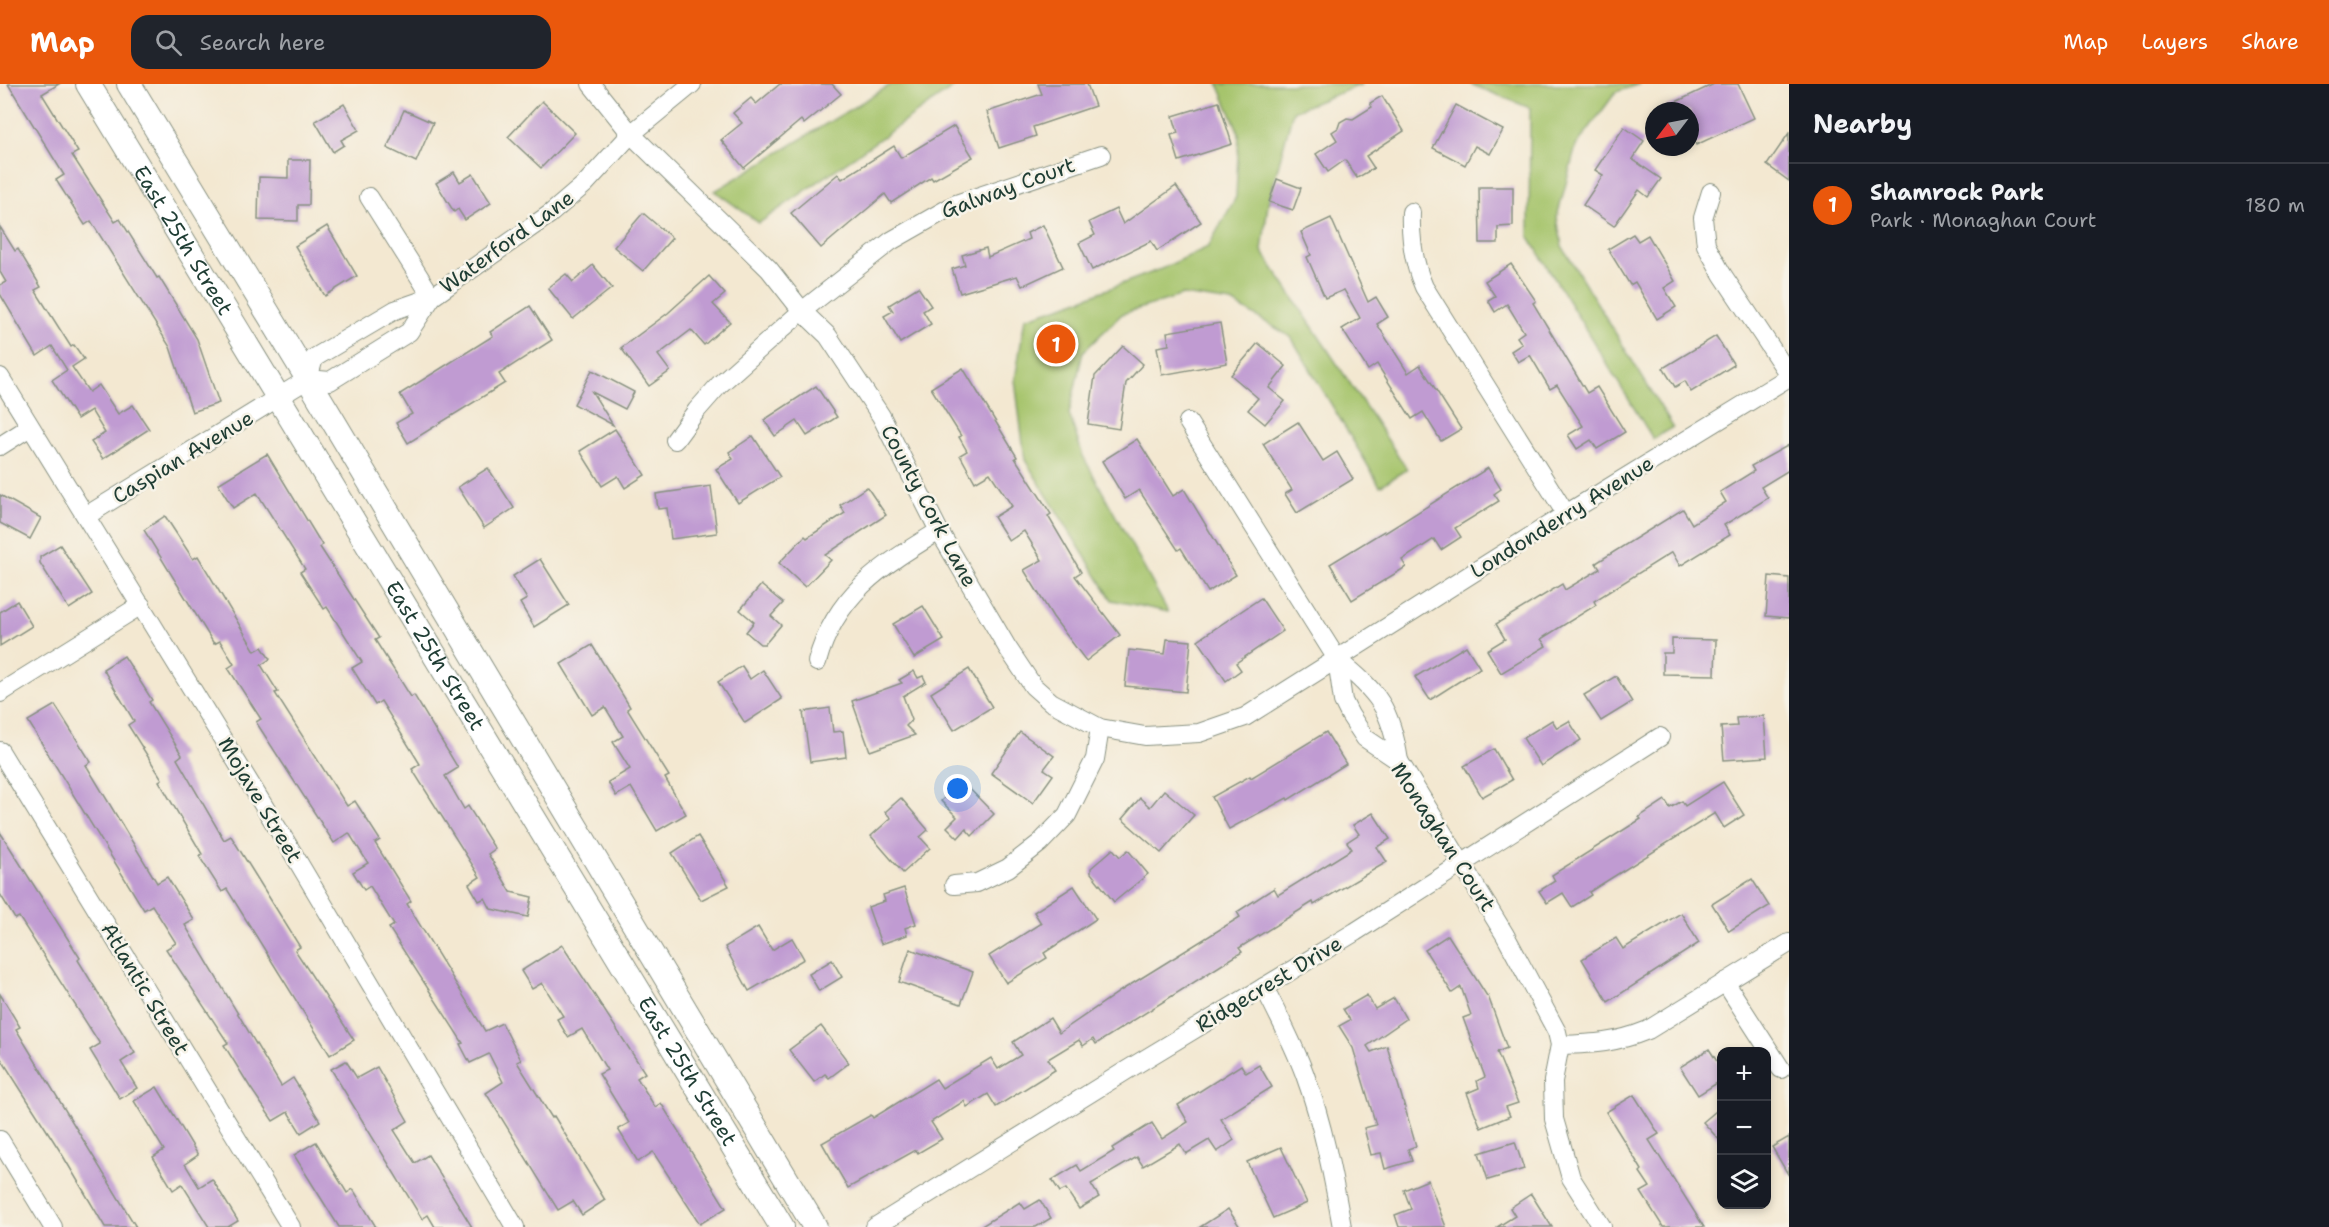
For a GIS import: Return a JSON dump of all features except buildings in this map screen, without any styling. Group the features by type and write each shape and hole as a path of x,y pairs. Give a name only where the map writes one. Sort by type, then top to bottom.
{"street":[{"name":"East 25th Street","path":"88,84 782,1227"},
{"name":"East 25th Street","path":"129,84 815,1227"},
{"name":"County Cork Lane","path":"591,84 631,134 769,269 802,311 828,336 881,416 939,531 1007,647 1033,686 1051,702 1100,728 1145,736 1199,733 1245,717 1337,659"},
{"name":"Waterford Lane","path":"308,379 314,358 395,310 432,297 550,214 585,184 631,134 692,84"},
{"name":"Galway Court","path":"675,440 719,385 802,311 891,241 956,204 1101,154"},
{"path":"1711,192 1703,219 1706,245 1722,274 1789,376"},
{"path":"369,197 432,297"},
{"path":"1411,212 1410,236 1415,267 1424,287 1566,514"},
{"name":"Waterford Lane","path":"279,398 308,379 330,381 409,332 432,297"},
{"name":"Londonderry Avenue","path":"1337,659 1789,376"},
{"name":"Mojave Street","path":"0,377 288,845 515,1227"},
{"name":"Caspian Avenue","path":"86,516 279,398"},
{"name":"Monaghan Court","path":"1188,422 1337,659 1343,701 1350,715 1365,738 1399,761 1505,935 1542,1002 1560,1038 1560,1045"},
{"path":"0,446 30,427"},
{"path":"817,662 823,641 845,601 887,562 939,531"},
{"path":"0,693 141,604"},
{"path":"1337,659 1367,684 1386,711 1395,732 1399,761"},
{"path":"954,885 977,883 1008,868 1047,836 1066,814 1095,759 1100,728"},
{"name":"Ridgecrest Drive","path":"874,1227 1355,932 1660,736"},
{"name":"Atlantic Street","path":"0,751 291,1227"},
{"path":"1602,1227 1571,1178 1554,1119 1553,1081 1560,1045 1598,1044 1624,1040 1648,1030 1789,943"},
{"path":"1725,982 1781,1069"},
{"path":"1264,987 1282,1020 1305,1076 1332,1172 1342,1227"},
{"path":"0,1140 53,1227"}],"green space":[{"path":"892,84 958,84 759,223 715,191"},
{"path":"1218,84 1363,84 1293,111 1268,204 1262,251 1407,469 1380,486 1291,337 1232,302 1183,295 1122,314 1083,352 1069,414 1083,456 1168,612 1112,600 1025,460 1015,380 1025,318 1161,269 1208,247 1236,197 1239,133"},
{"path":"1470,84 1640,84 1616,92 1576,146 1557,217 1562,246 1673,427 1653,439 1529,237 1530,108"}],"place":[{"name":"Shamrock Park","path":"1056,344"}]}
